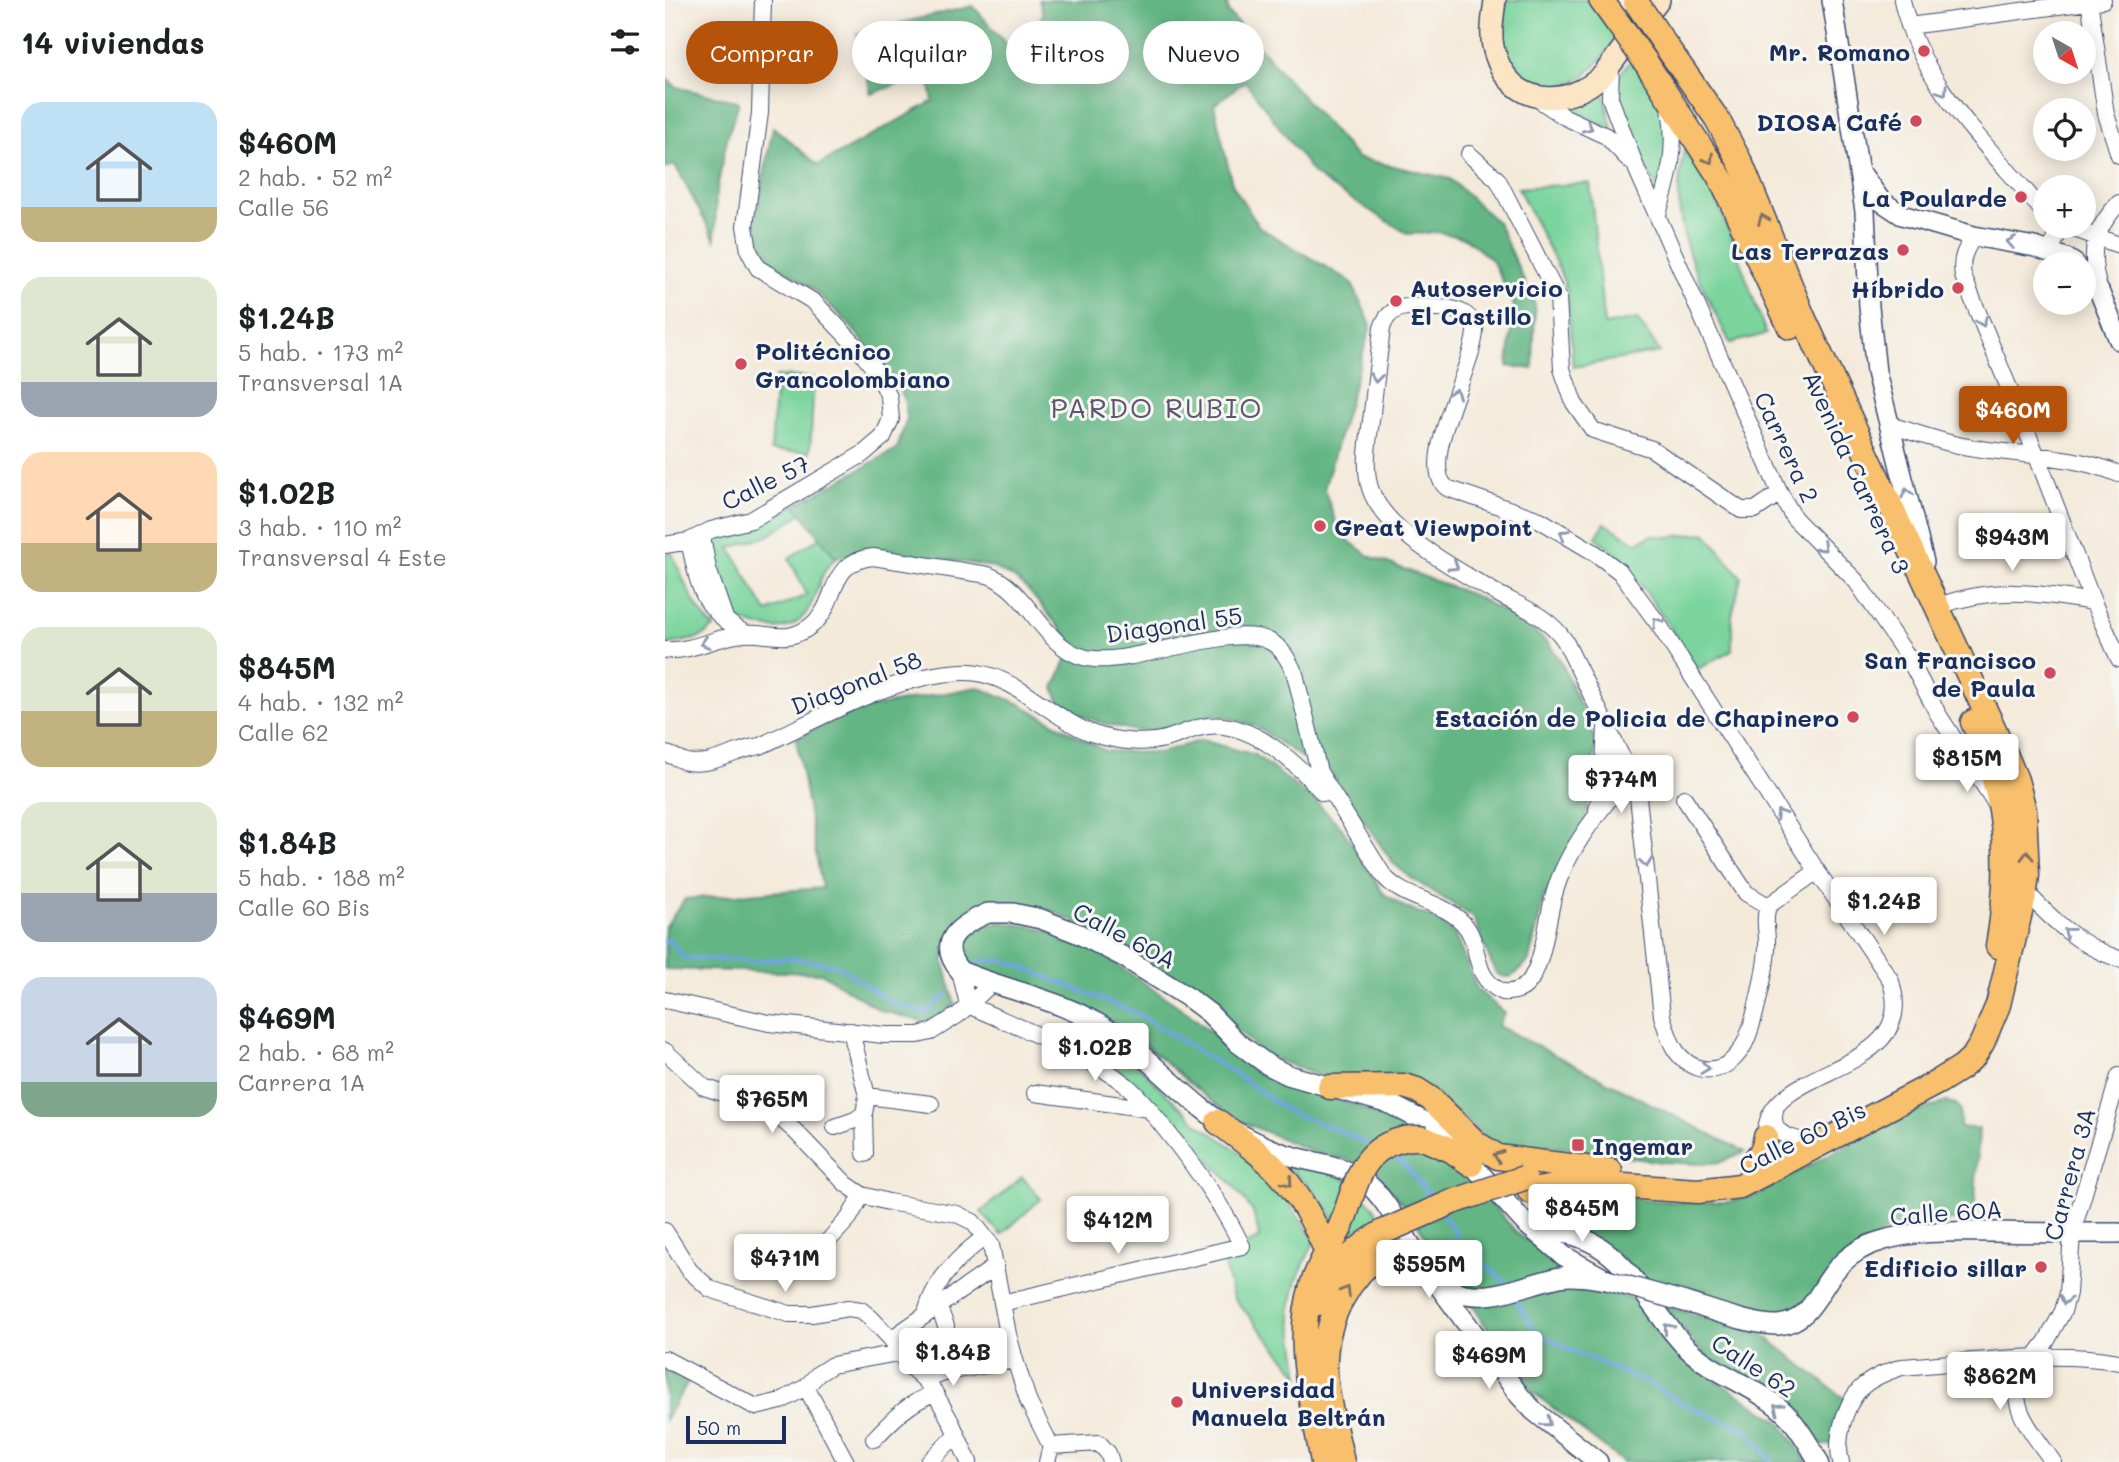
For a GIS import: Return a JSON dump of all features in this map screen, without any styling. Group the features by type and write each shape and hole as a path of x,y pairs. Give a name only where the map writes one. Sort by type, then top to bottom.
{"main road":[{"path":"1495,0 1492,37 1494,52 1506,75 1517,86 1546,99 1564,98 1594,84 1611,64 1644,1"},
{"name":"Avenida Carrera 3","path":"1601,0 1645,61 1721,178 1980,736 1995,780 2003,816 2006,878 1999,975"},
{"name":"Avenida Carrera 3","path":"1644,1 1666,46 1717,120 1741,164 1803,317 2016,780 2025,827 2025,891 1999,975"},
{"name":"Calle 60 Bis","path":"1527,1185 1580,1183 1698,1191 1740,1186 1769,1155 1954,1059 1974,1034 1999,975"},
{"name":"Calle 60 Bis","path":"1317,1357 1311,1324 1325,1290 1340,1266 1367,1241 1387,1239 1452,1202 1527,1185 1565,1173 1614,1171 1715,1174 1769,1155 1938,1082 1962,1067 1974,1056 1982,1043 1998,1004 1999,975"},
{"path":"1330,1087 1404,1086 1431,1099 1477,1144 1498,1157 1614,1171"},
{"path":"1218,1122 1265,1157 1282,1174 1309,1212 1327,1252"},
{"path":"1342,1462 1326,1383 1304,1330 1315,1277 1340,1228 1355,1183 1375,1151 1393,1142 1425,1139 1451,1150 1471,1164"},
{"path":"1317,1357 1309,1384 1323,1462"}],"street":[{"name":"Calle 57","path":"665,545 695,539 711,530 751,520 847,465 884,437 891,419 889,397 879,375 858,348 814,302 758,268 749,251 745,226 760,113 762,0"},
{"path":"1832,0 1865,211 1871,336 1876,372 1936,607 1974,595 2002,591 2039,592 2093,601"},
{"path":"1902,0 1923,61 1947,97 2033,199"},
{"path":"1909,26 2094,1 2106,114 2119,155"},
{"name":"Carrera 2","path":"1611,64 1610,98 1637,170 1780,493 1794,518 1856,582 1908,657 1938,714 2003,816"},
{"name":"Carrera 2","path":"1531,94 1565,117 1606,136 1637,170"},
{"path":"1658,214 1673,159 1673,125 1668,96"},
{"path":"1469,155 1497,180 1558,297 1562,369 1574,403 1593,430 1652,449 1741,510 1755,510 1780,493"},
{"path":"1860,172 1872,191 1891,209 1914,220 1974,236 2050,251 2056,238"},
{"path":"2119,203 2105,219 2096,237 2119,245"},
{"path":"1974,236 1964,250 1963,276 2093,601 2119,659"},
{"path":"2096,238 2093,257 2099,291 2119,340"},
{"path":"2096,287 2099,291"},
{"path":"1769,1155 1768,1122 1775,1108 1805,1084 1874,1048 1883,1040 1892,1018 1894,990 1890,979 1817,871 1659,625 1620,572 1595,553 1540,520 1447,488 1440,483 1437,472 1447,421 1476,331 1475,325 1466,314 1453,309 1408,306 1391,313 1382,328 1366,461 1370,490 1389,518 1412,538 1469,576 1535,612 1554,627 1570,650 1639,797 1662,1016 1675,1050 1689,1065 1698,1069 1717,1070 1732,1061 1743,1047 1766,965 1768,939 1765,916 1768,906 1817,871"},
{"path":"1889,425 1965,446 2036,454 2119,474"},
{"path":"695,539 725,619 746,634"},
{"name":"Diagonal 55","path":"746,634 785,638 810,626 827,607 844,569 862,558 873,557 998,578 1019,596 1066,649 1086,658 1117,658 1242,635 1269,641 1288,659 1295,674 1315,761 1350,824"},
{"path":"665,650 681,650 746,634"},
{"name":"Diagonal 58","path":"665,754 688,762 715,760 745,748 760,746 843,707 910,681 935,674 979,672 1006,683 1069,723 1107,737 1149,742 1206,726 1228,727 1242,732 1293,761 1350,824"},
{"path":"1595,820 1602,789 1606,728"},
{"path":"1350,824 1391,884 1404,893 1444,909 1465,926 1481,970 1492,985 1503,992 1518,990 1531,979 1538,962 1558,881 1613,794 1624,785 1634,783"},
{"path":"1684,798 1746,893 1768,906"},
{"path":"2025,891 2076,939 2094,950 2119,959"},
{"name":"Calle 60A","path":"1607,1280 1564,1256 1529,1228 1439,1131 1409,1112 1390,1104 1288,1075 1268,1065 1238,1044 1209,1013 1189,998 1122,956 1077,933 1041,919 1013,913 988,914 972,920 953,936 949,943 951,957 960,971 1064,1008 1108,1029 1218,1122 1263,1146 1342,1169 1364,1180 1398,1221 1429,1273 1454,1291 1477,1295 1498,1294 1562,1276 1607,1280 1779,1325 1797,1319 1807,1312 1839,1265 1851,1255 1878,1241 1947,1232 2119,1233"},
{"path":"960,971 968,1005"},
{"path":"665,1000 769,1023 918,1035 931,1032 958,1014 992,983"},
{"path":"968,1005 1084,1059 1126,1085 1150,1109 1188,1158 1243,1246 1002,1303"},
{"path":"851,1031 867,1096 864,1114 866,1154"},
{"path":"665,1051 704,1087 771,1109 846,1184 862,1195 957,1214 973,1222 991,1245 1015,1360 1049,1454 1099,1444 1109,1457"},
{"name":"Carrera 3A","path":"2053,1462 2017,1405 2017,1385 2055,1328 2063,1311 2068,1293 2072,1233 2119,1076"},
{"path":"1035,1093 1150,1109"},
{"path":"867,1096 931,1104"},
{"path":"1775,1108 1773,1120 1779,1132 1800,1140"},
{"path":"835,1127 864,1114"},
{"path":"829,1240 849,1218 862,1195"},
{"path":"1529,1228 1541,1247 1545,1263 1543,1272 1534,1285"},
{"name":"Calle 62","path":"1529,1228 1580,1238 1607,1252 1624,1269 1662,1321 1686,1347 1719,1373 1759,1395 1788,1416 1819,1462"},
{"path":"665,1231 690,1271 710,1289 789,1314 812,1314 848,1308 861,1310 871,1318 930,1387 968,1462"},
{"path":"946,1326 932,1311 929,1299 961,1254 985,1237"},
{"path":"665,1359 756,1407 781,1401 806,1387 818,1374 832,1365 894,1346 932,1311 996,1266"},
{"path":"1429,1273 1520,1396 1534,1411 1598,1462"},
{"path":"1841,1462 1837,1448 1846,1414 1859,1390 1884,1373 1902,1367 2033,1359 2081,1358 2119,1362"},
{"path":"874,1439 900,1413 925,1397 930,1387 947,1372 1015,1360"},
{"path":"806,1387 846,1462"},
{"path":"929,1462 956,1434"}],"green space":[{"path":"1039,0 1227,0 1228,12 1236,21 1143,21 1143,84 1241,84 1214,105 1232,184 1259,227 1351,282 1371,325 1324,489 1336,523 1349,541 1369,556 1475,596 1521,621 1548,643 1561,661 1596,742 1586,820 1544,897 1529,960 1510,977 1495,972 1473,917 1411,878 1393,863 1318,755 1306,760 1255,726 1214,714 1172,729 1136,731 1102,723 1062,708 1054,688 1073,644 1029,591 1014,578 992,567 882,549 858,551 836,558 795,505 897,449 907,418 904,398 895,380 848,323 812,288 774,263 753,232 773,127 818,165 933,101 930,84 992,84 992,28 1006,44 1006,84 1129,84 1129,21 1039,21 1043,14"},
{"path":"1507,0 1589,0 1616,39 1599,62 1579,79 1555,86 1542,84 1520,73 1506,54 1502,31"},
{"path":"973,6 986,21 909,21"},
{"path":"1264,53 1357,158 1450,179 1498,223 1535,305 1533,369 1508,366 1514,305 1492,260 1465,238 1438,232 1408,234 1314,174 1247,84 1264,84"},
{"path":"1630,61 1661,107 1668,128 1668,152 1660,193 1631,138 1619,107 1618,80"},
{"path":"665,77 676,87 739,102 727,138 716,194 715,240 675,165 665,168"},
{"path":"869,84 898,84 871,94"},
{"path":"1603,88 1612,129 1557,106"},
{"path":"1684,149 1712,191 1766,334 1730,343 1696,273 1680,217 1679,185"},
{"path":"1590,183 1604,325 1637,319 1660,352 1573,367 1567,291 1559,269 1518,188"},
{"path":"776,376 814,378 810,452 771,451"},
{"path":"795,505 802,513 768,536 730,548 767,612 807,595 789,558 820,537 836,558 824,572 811,606 795,624 785,628 762,627 734,619 705,540 754,528"},
{"path":"1605,523 1636,543 1652,535 1665,537 1705,533 1709,537 1741,577 1732,615 1732,650 1698,669 1625,561 1596,537"},
{"path":"665,553 672,553 695,603 714,628 699,638 665,645"},
{"path":"977,687 1018,703 1105,751 1158,753 1202,740 1255,755 1315,801 1341,827 1383,893 1406,908 1434,918 1455,935 1477,989 1504,1013 1498,1026 1745,1152 1721,1162 1701,1164 1662,1162 1548,1146 1513,1151 1493,1143 1424,1087 1332,1081 1264,1055 1195,989 1119,944 1052,911 1012,902 992,902 967,914 943,960 955,1004 939,1016 924,1022 880,1010 821,973 665,969 665,927 685,899 822,888 796,738 851,711"},
{"path":"1000,922 1036,927 1106,957 1188,1013 1257,1073 1360,1107 1395,1122 1464,1172 1517,1233 1596,1288 1638,1300 1685,1356 1779,1421 1808,1462 1623,1462 1535,1394 1509,1363 1411,1213 1370,1171 1348,1160 1313,1152 1238,1120 1115,1023 973,968 962,958 968,935 984,925"},
{"path":"1075,1023 1121,1048 1200,1125 1266,1170 1315,1240 1297,1279 1290,1309 1300,1376 1233,1297 1221,1254 1260,1239 1253,1212 1233,1185 1199,1150 1192,1154 1127,1077 1072,1030"},
{"path":"1946,1102 1956,1104 1960,1109 1960,1127 1979,1129 1974,1218 1920,1223 1885,1231 1791,1312 1773,1315 1644,1285 1623,1259 1530,1217 1553,1205 1612,1194 1643,1200 1689,1202 1727,1202 1757,1195 1903,1116"},
{"path":"1283,1163 1339,1176 1359,1190 1380,1217 1329,1256 1332,1216 1312,1188"},
{"path":"1022,1177 1041,1199 1001,1235 981,1212"},
{"path":"1662,1305 1762,1334 1846,1400 1835,1419 1832,1444 1821,1446 1798,1411 1769,1390 1707,1358"},
{"path":"665,1370 688,1382 665,1420"}],"waterway":[{"path":"665,942 669,939 684,958 760,961 790,958 837,965 889,1001 925,1013 947,994"},
{"path":"978,961 1007,961 1138,1014 1236,1074 1287,1111 1372,1146"},
{"path":"1389,1155 1402,1162 1434,1200"},
{"path":"1442,1213 1464,1246 1507,1284"},
{"path":"1513,1294 1534,1330 1566,1348 1652,1385 1679,1402 1746,1430 1773,1462"}],"place":[{"name":"Mr. Romano","path":"1924,51"},
{"name":"DIOSA Café","path":"1916,121"},
{"name":"La Poularde","path":"2021,197"},
{"name":"Las Terrazas","path":"1903,250"},
{"name":"Híbrido","path":"1958,288"},
{"name":"Autoservicio El Castillo","path":"1396,301"},
{"name":"Politécnico Grancolombiano","path":"741,364"},
{"name":"Great Viewpoint","path":"1320,526"},
{"name":"San Francisco de Paula","path":"2050,673"},
{"name":"Estación de Policia de Chapinero","path":"1853,717"},
{"name":"Ingemar","path":"1578,1145"},
{"name":"Edificio sillar","path":"2041,1267"},
{"name":"Universidad Manuela Beltrán","path":"1177,1402"}],"district":[{"name":"PARDO RUBIO","path":"1157,407"}]}
